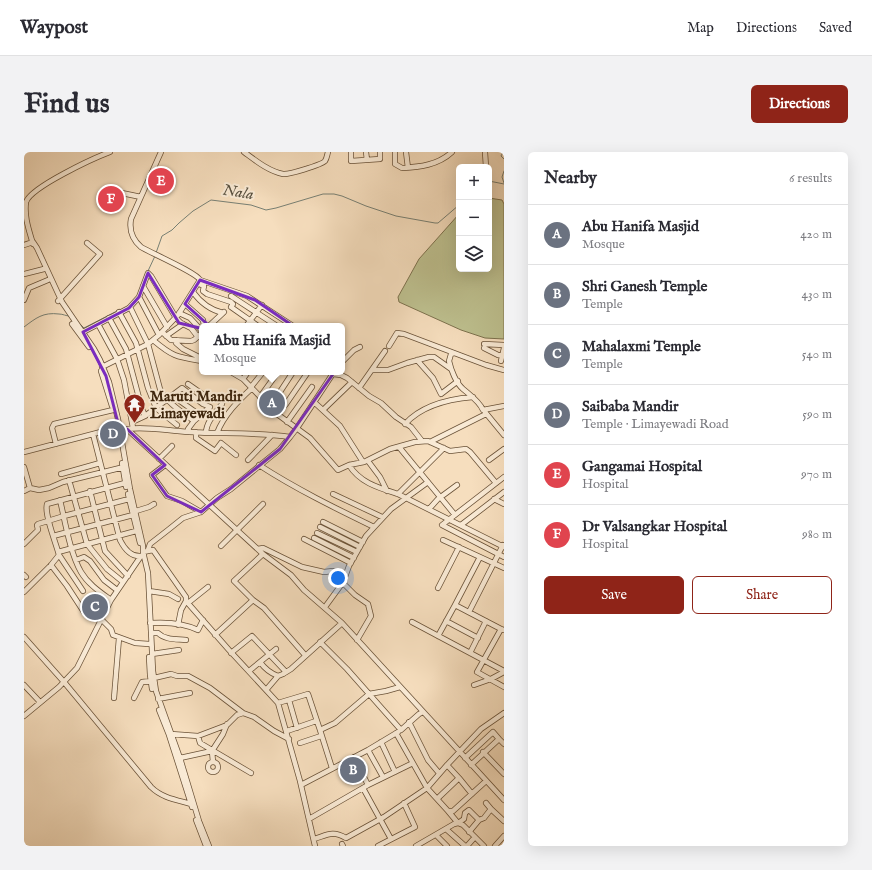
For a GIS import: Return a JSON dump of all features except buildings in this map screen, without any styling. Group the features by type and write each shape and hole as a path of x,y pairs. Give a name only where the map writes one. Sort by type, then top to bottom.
{"street":[{"path":"110,152 93,159 57,178 30,196 25,203 25,220 27,230 48,280 66,312 102,367 118,430"},
{"path":"161,152 131,219 130,228 137,244 155,255 199,277 199,282 193,292 176,318 162,334"},
{"path":"244,152 264,167 283,174 324,162 328,152"},
{"path":"351,152 351,161 380,159 380,152"},
{"path":"366,152 367,160"},
{"path":"395,152 396,164 402,168 426,166 445,158 452,152"},
{"path":"406,152 408,168"},
{"path":"485,152 486,164"},
{"path":"117,192 141,197"},
{"path":"24,196 30,196"},
{"path":"24,244 33,242"},
{"path":"33,242 38,248 59,300"},
{"path":"59,300 100,254 87,243"},
{"path":"24,274 44,270"},
{"path":"83,332 130,307 139,298 148,273 176,318 191,328 198,337 191,341 171,340 162,334 139,298"},
{"path":"24,300 30,288 48,280"},
{"path":"199,282 238,292 262,305 289,323"},
{"path":"199,282 204,286 203,291 207,294 230,302 233,304 231,308 254,323"},
{"path":"143,286 167,327"},
{"path":"193,292 197,298 212,309 224,312 212,323"},
{"path":"231,296 272,323"},
{"path":"185,304 203,320 204,323"},
{"path":"251,321 262,305"},
{"path":"130,307 148,344 160,389 167,400 194,421"},
{"path":"119,312 136,343 148,388 156,408 177,425"},
{"path":"179,313 190,318 199,328"},
{"path":"70,318 83,332 94,348 112,394 124,467 143,546 143,554"},
{"path":"109,318 128,354 145,416"},
{"path":"98,324 117,360 124,380 133,428"},
{"path":"102,367 148,344 162,334 183,324"},
{"path":"359,388 397,333 410,336 491,367 504,370"},
{"path":"153,340 171,354 199,360"},
{"path":"177,340 176,344 199,357"},
{"path":"501,361 503,356 504,347 484,346 503,356"},
{"path":"345,358 360,347"},
{"path":"454,353 451,354 448,361 460,386 480,404 504,435"},
{"path":"372,370 388,370 417,360 434,357 451,369"},
{"path":"417,360 433,378 441,394 458,381"},
{"path":"236,375 243,379 277,414 310,438 338,470 349,465 365,462 390,449 422,441 430,442 450,451 466,449 496,483"},
{"path":"243,379 246,375"},
{"path":"217,433 220,424 261,375"},
{"path":"260,397 276,375"},
{"path":"276,398 291,375"},
{"path":"277,414 286,404 306,375"},
{"path":"24,716 64,682 77,668 110,600 143,554 148,550 150,544 183,518 201,512 280,449 297,428 331,375"},
{"path":"341,375 381,403 410,427 422,441"},
{"path":"323,410 352,382"},
{"path":"188,384 208,398 203,404"},
{"path":"287,422 312,387"},
{"path":"132,422 145,416 182,388 203,404 210,407 194,421 188,429 193,432 196,438 214,451 221,443 236,455"},
{"path":"172,396 200,416"},
{"path":"405,424 412,416 442,402 473,397"},
{"path":"314,402 340,426 365,462 380,477 387,490"},
{"path":"206,432 212,418 222,404"},
{"path":"430,442 485,412 504,406"},
{"path":"56,444 52,428 54,424 113,410"},
{"path":"24,453 93,434 133,428 290,436"},
{"path":"127,429 263,554 291,575 304,590 342,623 504,800"},
{"path":"93,434 118,535 123,547 126,550 133,555 143,554"},
{"path":"248,460 272,435"},
{"path":"159,459 172,446"},
{"path":"399,447 455,515"},
{"path":"398,494 444,448"},
{"path":"489,460 504,449"},
{"path":"61,474 100,463"},
{"path":"165,465 152,475 167,496 182,501 201,512"},
{"path":"259,465 320,501 374,527"},
{"path":"349,465 365,482 398,494 504,545 469,612"},
{"path":"24,467 30,488"},
{"path":"24,491 30,488 39,490 49,488 69,480 124,467"},
{"path":"124,467 125,482 134,513 136,531 148,573 150,623 149,644 152,680 157,706 180,758 199,820 209,846"},
{"path":"504,477 442,525 504,557"},
{"path":"69,480 87,544 107,569 123,582"},
{"path":"83,591 58,553 46,505 48,503 125,482"},
{"path":"357,640 372,616 368,604 348,589 344,584 351,563 363,542 382,517 428,482"},
{"path":"429,509 440,497 456,485"},
{"path":"90,492 105,551 128,576"},
{"path":"461,525 504,492"},
{"path":"332,494 382,517"},
{"path":"25,542 38,530 38,524 129,499"},
{"path":"494,499 504,504"},
{"path":"60,500 72,548 82,573 92,585 110,600"},
{"path":"53,536 134,513 154,504"},
{"path":"221,546 263,504"},
{"path":"323,522 363,542"},
{"path":"320,527 360,547"},
{"path":"24,592 52,565 58,553 136,531"},
{"path":"317,533 357,552"},
{"path":"314,538 354,558"},
{"path":"304,539 351,563"},
{"path":"443,540 504,568"},
{"path":"438,588 459,547"},
{"path":"258,549 263,548 302,567 324,572 333,571 345,578"},
{"path":"148,550 153,550 186,597 187,602 231,653 278,703 301,785 315,846"},
{"path":"263,554 234,581 253,600 264,608 305,655"},
{"path":"76,560 84,557 90,561 104,580 117,590"},
{"path":"438,636 480,557"},
{"path":"52,565 84,612"},
{"path":"146,565 152,633 152,680 191,804 206,846"},
{"path":"325,607 345,578"},
{"path":"178,625 181,610 187,602 208,587"},
{"path":"149,591 169,594 178,599"},
{"path":"216,635 253,600"},
{"path":"455,605 502,629 477,672 504,687"},
{"path":"101,619 111,629 113,635 136,644 149,644"},
{"path":"150,623 190,626 198,630 203,620"},
{"path":"446,621 478,638"},
{"path":"470,653 486,621"},
{"path":"412,622 504,672"},
{"path":"266,690 278,676 286,672 342,623"},
{"path":"152,633 158,633 159,635 170,639 186,640"},
{"path":"231,653 252,636 286,672"},
{"path":"24,637 64,682 152,787 157,792 167,797 191,804"},
{"path":"114,698 119,638"},
{"path":"320,642 347,669 401,730"},
{"path":"249,671 276,649"},
{"path":"152,654 179,650"},
{"path":"260,662 267,671 278,676"},
{"path":"474,685 491,679 504,672"},
{"path":"134,698 142,682 171,674 177,676 188,676 210,688 243,713 254,716 274,731 289,739"},
{"path":"24,685 40,702"},
{"path":"320,730 335,723 368,694 400,687"},
{"path":"158,699 190,692"},
{"path":"278,703 308,694 332,768"},
{"path":"289,700 297,728"},
{"path":"301,785 368,750 401,730 423,712"},
{"path":"170,734 198,736 216,730 227,724 237,715 243,713"},
{"path":"314,839 334,833 346,838 427,788 481,729 504,713"},
{"path":"287,731 316,721"},
{"path":"409,722 428,760 439,774"},
{"path":"213,762 212,751 223,734 227,724"},
{"path":"465,758 493,732 504,744"},
{"path":"396,733 427,788 458,823 484,846"},
{"path":"198,736 200,743 251,773"},
{"path":"300,743 321,736"},
{"path":"471,765 498,739"},
{"path":"381,742 394,772"},
{"path":"368,750 383,777"},
{"path":"180,758 212,751"},
{"path":"483,752 504,774"},
{"path":"354,757 379,819 391,839"},
{"path":"309,819 383,777 413,763"},
{"path":"447,765 472,794"},
{"path":"437,799 459,778"},
{"path":"448,812 453,811 486,781"},
{"path":"378,846 415,827 404,803"},
{"path":"486,803 504,821"},
{"path":"469,832 491,809"},
{"path":"416,846 464,819 465,813 470,810 479,820"},
{"path":"446,829 466,846 475,838"},
{"path":"436,835 447,846"},
{"path":"495,846 504,836"},
{"path":"424,841 430,846"}],"highlighted area":[{"path":"148,273 179,323 216,332 185,304 200,280 255,300 343,360 280,449 201,512 167,496 152,475 165,465 127,429 120,431 106,376 83,332 129,308 139,297"}],"green space":[{"path":"492,198 502,200 504,204 504,339 485,338 461,330 399,302 398,297 419,259 456,217 456,272 492,272"}],"waterway":[{"name":"Nala","path":"503,152 501,156 504,159"},
{"name":"Nala","path":"504,171 502,177 504,183"},
{"name":"Nala","path":"492,182 504,184"},
{"name":"Nala","path":"156,253 162,236 172,230 193,211 211,200 251,205 266,210 323,194 334,194 396,216 435,223 438,223 456,208"},
{"name":"Nala","path":"148,271 155,256"},
{"name":"Nala","path":"79,323 84,328 117,311"},
{"name":"Nala","path":"24,327 36,318 48,314 69,316"}],"place":[{"name":"Gangamai Hospital","path":"161,181"},
{"name":"Dr Valsangkar Hospital","path":"111,199"},
{"name":"Abu Hanifa Masjid","path":"272,403"},
{"name":"Maruti Mandir Limayewadi","path":"135,424"},
{"name":"Saibaba Mandir","path":"113,434"},
{"name":"Mahalaxmi Temple","path":"95,607"},
{"name":"Shri Ganesh Temple","path":"353,770"}]}
